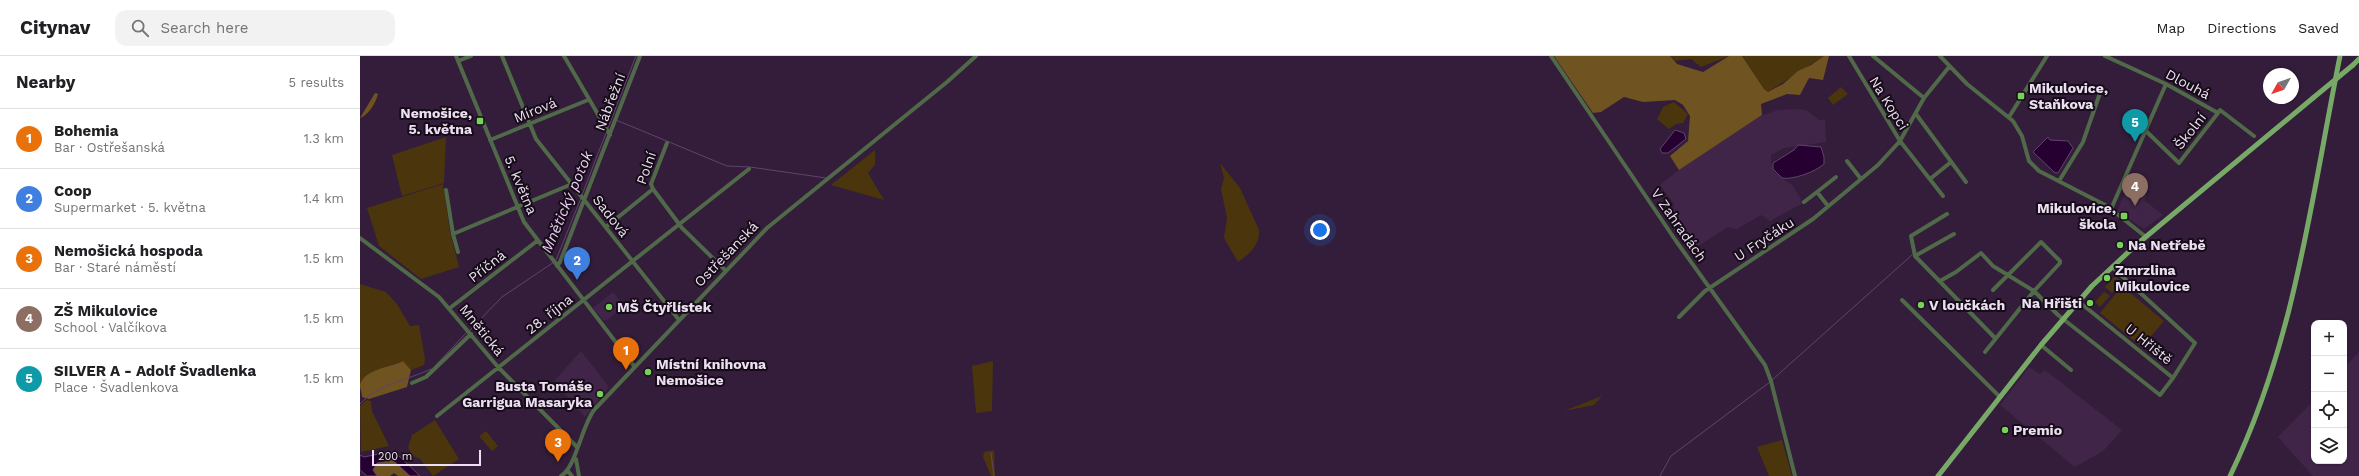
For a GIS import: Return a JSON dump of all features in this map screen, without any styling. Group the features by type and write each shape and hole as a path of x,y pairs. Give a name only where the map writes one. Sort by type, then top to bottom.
{"main road":[{"path":"2230,476 2259,408 2283,336 2302,264 2340,56"},
{"path":"1938,476 2063,318 2112,267 2359,60"}],"street":[{"name":"5. května","path":"456,56 524,222 556,266 634,366"},
{"path":"458,61 471,56"},
{"name":"Sadová","path":"502,56 536,139 679,320"},
{"path":"564,56 608,134"},
{"name":"Nábřežní","path":"556,266 560,262 582,198 640,56"},
{"name":"Ostřešanská","path":"568,468 592,414 634,366 767,228 948,82 976,56"},
{"name":"V Zahradách","path":"1551,56 1709,288 1762,360 1771,381 1795,476"},
{"name":"Na Kopci","path":"1848,56 1900,141 1943,196"},
{"name":"Na Kopci","path":"1873,56 1924,98"},
{"path":"2009,117 2047,56"},
{"name":"Dlouhá","path":"2104,56 2166,84 2218,114 2220,110 2254,136"},
{"path":"1942,57 1949,67 1967,84 2009,117 2020,132 2029,161 2042,173 2111,209 2146,237"},
{"name":"Na Kopci","path":"1900,141 1924,98 1949,67"},
{"path":"2111,209 2166,84"},
{"path":"2059,181 2083,142 2100,93"},
{"name":"Mírová","path":"490,140 588,100"},
{"name":"Na Kopci","path":"1916,114 1966,182"},
{"name":"Školní","path":"2146,131 2179,163 2218,114"},
{"name":"U Fryčáku","path":"1679,317 1709,288 1808,223 1878,165 1900,141"},
{"name":"Polní","path":"606,227 653,189 651,184 667,143"},
{"path":"1847,161 1861,179"},
{"path":"1930,179 1951,162"},
{"name":"28. října","path":"437,416 749,169"},
{"name":"U Fryčáku","path":"1804,202 1836,177"},
{"path":"453,234 572,184"},
{"path":"653,189 680,225 726,271"},
{"path":"446,190 453,234 458,252"},
{"path":"1817,192 1828,206"},
{"path":"1947,214 1912,236 1915,256 1996,338"},
{"path":"1915,256 1954,234"},
{"name":"Mnětická","path":"360,238 435,294 450,308 498,368 577,448"},
{"name":"Příčná","path":"450,308 537,241"},
{"path":"1985,352 2034,291 2060,263 2041,242 1993,290"},
{"path":"1940,281 1956,272 1980,253 1993,266 2034,291 2063,318 2160,395 2173,378"},
{"name":"U Hřiště","path":"2078,301 2173,378 2195,343 2112,267"},
{"path":"1902,300 2000,398"},
{"path":"412,383 426,377 471,334"},
{"path":"2041,345 2071,370"},
{"path":"577,448 578,476"},
{"path":"561,476 573,465 577,469"},
{"path":"568,468 573,476"},
{"path":"573,476 577,469"},
{"path":"567,476 573,476"}],"shaded area":[{"path":"1554,56 1670,56 1677,64 1703,72 1729,56 1742,56 1764,89 1768,92 1783,84 1798,71 1811,65 1824,56 1829,56 1823,80 1809,78 1800,95 1787,94 1761,104 1762,115 1679,170 1670,156 1688,141 1690,116 1683,105 1675,100 1643,102 1624,97 1601,112 1593,113"},
{"path":"1670,56 1729,56 1701,67 1691,59 1675,61"},
{"path":"1742,56 1824,56 1768,92 1764,89"},
{"path":"1841,87 1848,94 1833,105 1828,98"},
{"path":"375,93 378,94 376,101 369,111 360,118"},
{"path":"1674,102 1688,114 1683,123 1676,124 1669,129 1657,119 1663,107"},
{"path":"1799,109 1808,111 1819,120 1825,120 1826,142 1784,148 1771,155 1771,164 1774,172 1793,186 1803,203 1770,221 1761,215 1737,229 1728,227 1689,252 1665,216 1673,210 1674,204 1660,185 1680,169 1761,116 1778,110"},
{"path":"1675,130 1684,133 1686,139 1668,153 1662,153 1660,149"},
{"path":"446,137 444,183 402,196 392,155"},
{"path":"2048,137 2050,140 2068,141 2073,148 2058,173 2054,172 2033,152"},
{"path":"1798,145 1821,147 1824,157 1824,164 1804,175 1792,178 1782,178 1773,169 1773,163 1794,150"},
{"path":"875,150 875,165 868,173 884,200 831,185"},
{"path":"1220,163 1240,188 1259,230 1256,245 1238,262 1224,238 1227,218 1221,189 1224,178"},
{"path":"2127,183 2147,196 2144,200 2163,215 2144,229 2117,211 2128,186"},
{"path":"443,184 450,232 459,267 421,279 379,246 367,208"},
{"path":"2115,276 2122,282 2112,293 2105,287"},
{"path":"360,284 386,292 397,304 410,326 419,325 425,359 424,365 411,370 403,361 386,367 360,389"},
{"path":"2122,286 2164,321 2142,347 2100,313"},
{"name":"MŠ Čtyřlístek","path":"613,292 624,306 607,320 603,320 593,308"},
{"path":"2104,292 2110,296 2100,307 2095,302"},
{"path":"581,351 609,387 585,417 554,381"},
{"path":"2359,352 2359,476 2313,476 2278,437 2311,403 2311,464 2347,464 2347,365"},
{"path":"403,361 411,370 407,387 369,399 362,397 360,385 367,375 379,369"},
{"path":"993,361 992,411 976,413 972,366"},
{"path":"2029,367 2040,374 2045,370 2122,430 2103,451 2075,467 2000,405"},
{"path":"1602,396 1594,405 1564,411"},
{"path":"366,400 371,401 372,411 389,446 361,452 360,406"},
{"path":"435,420 459,459 433,476 420,459 413,456 408,448 412,435"},
{"path":"486,431 498,446 492,451 479,436"},
{"path":"1782,440 1792,476 1769,476 1757,447"},
{"path":"994,450 995,476 991,476 983,457 984,452"},
{"path":"389,452 399,456 420,476 410,476 393,460 377,463 373,470 377,476 367,476 360,470 360,455 364,457"},
{"path":"393,460 410,476 398,476 394,473 390,476 377,476 373,470 377,463"}],"waterway":[{"name":"Mnětický potok","path":"608,128 636,56"},
{"path":"616,120 727,166 750,167 826,178"},
{"name":"Mnětický potok","path":"582,195 606,133"},
{"name":"Mnětický potok","path":"556,260 581,198"},
{"path":"1772,380 1912,255"},
{"name":"Mnětický potok","path":"470,330 502,297 554,262"},
{"name":"Mnětický potok","path":"435,366 467,332"},
{"name":"Mnětický potok","path":"360,404 367,397 384,387 431,369"},
{"path":"1660,476 1671,456 1770,382"},
{"path":"991,453 994,476"}],"place":[{"name":"Mikulovice, Staňkova","path":"2021,96"},
{"name":"Nemošice, 5. května","path":"480,121"},
{"name":"SILVER A - Adolf Švadlenka","path":"2135,142"},
{"name":"ZŠ Mikulovice","path":"2135,206"},
{"name":"Mikulovice, škola","path":"2124,216"},
{"name":"Na Netřebě","path":"2120,245"},
{"name":"Zmrzlina Mikulovice","path":"2107,278"},
{"name":"Coop","path":"577,280"},
{"name":"Na Hřišti","path":"2090,303"},
{"name":"V loučkách","path":"1921,305"},
{"name":"MŠ Čtyřlístek","path":"609,307"},
{"name":"Bohemia","path":"626,370"},
{"name":"Místní knihovna Nemošice","path":"648,372"},
{"name":"Busta Tomáše Garrigua Masaryka","path":"600,394"},
{"name":"Premio","path":"2005,430"},
{"name":"Nemošická hospoda","path":"558,462"}]}
